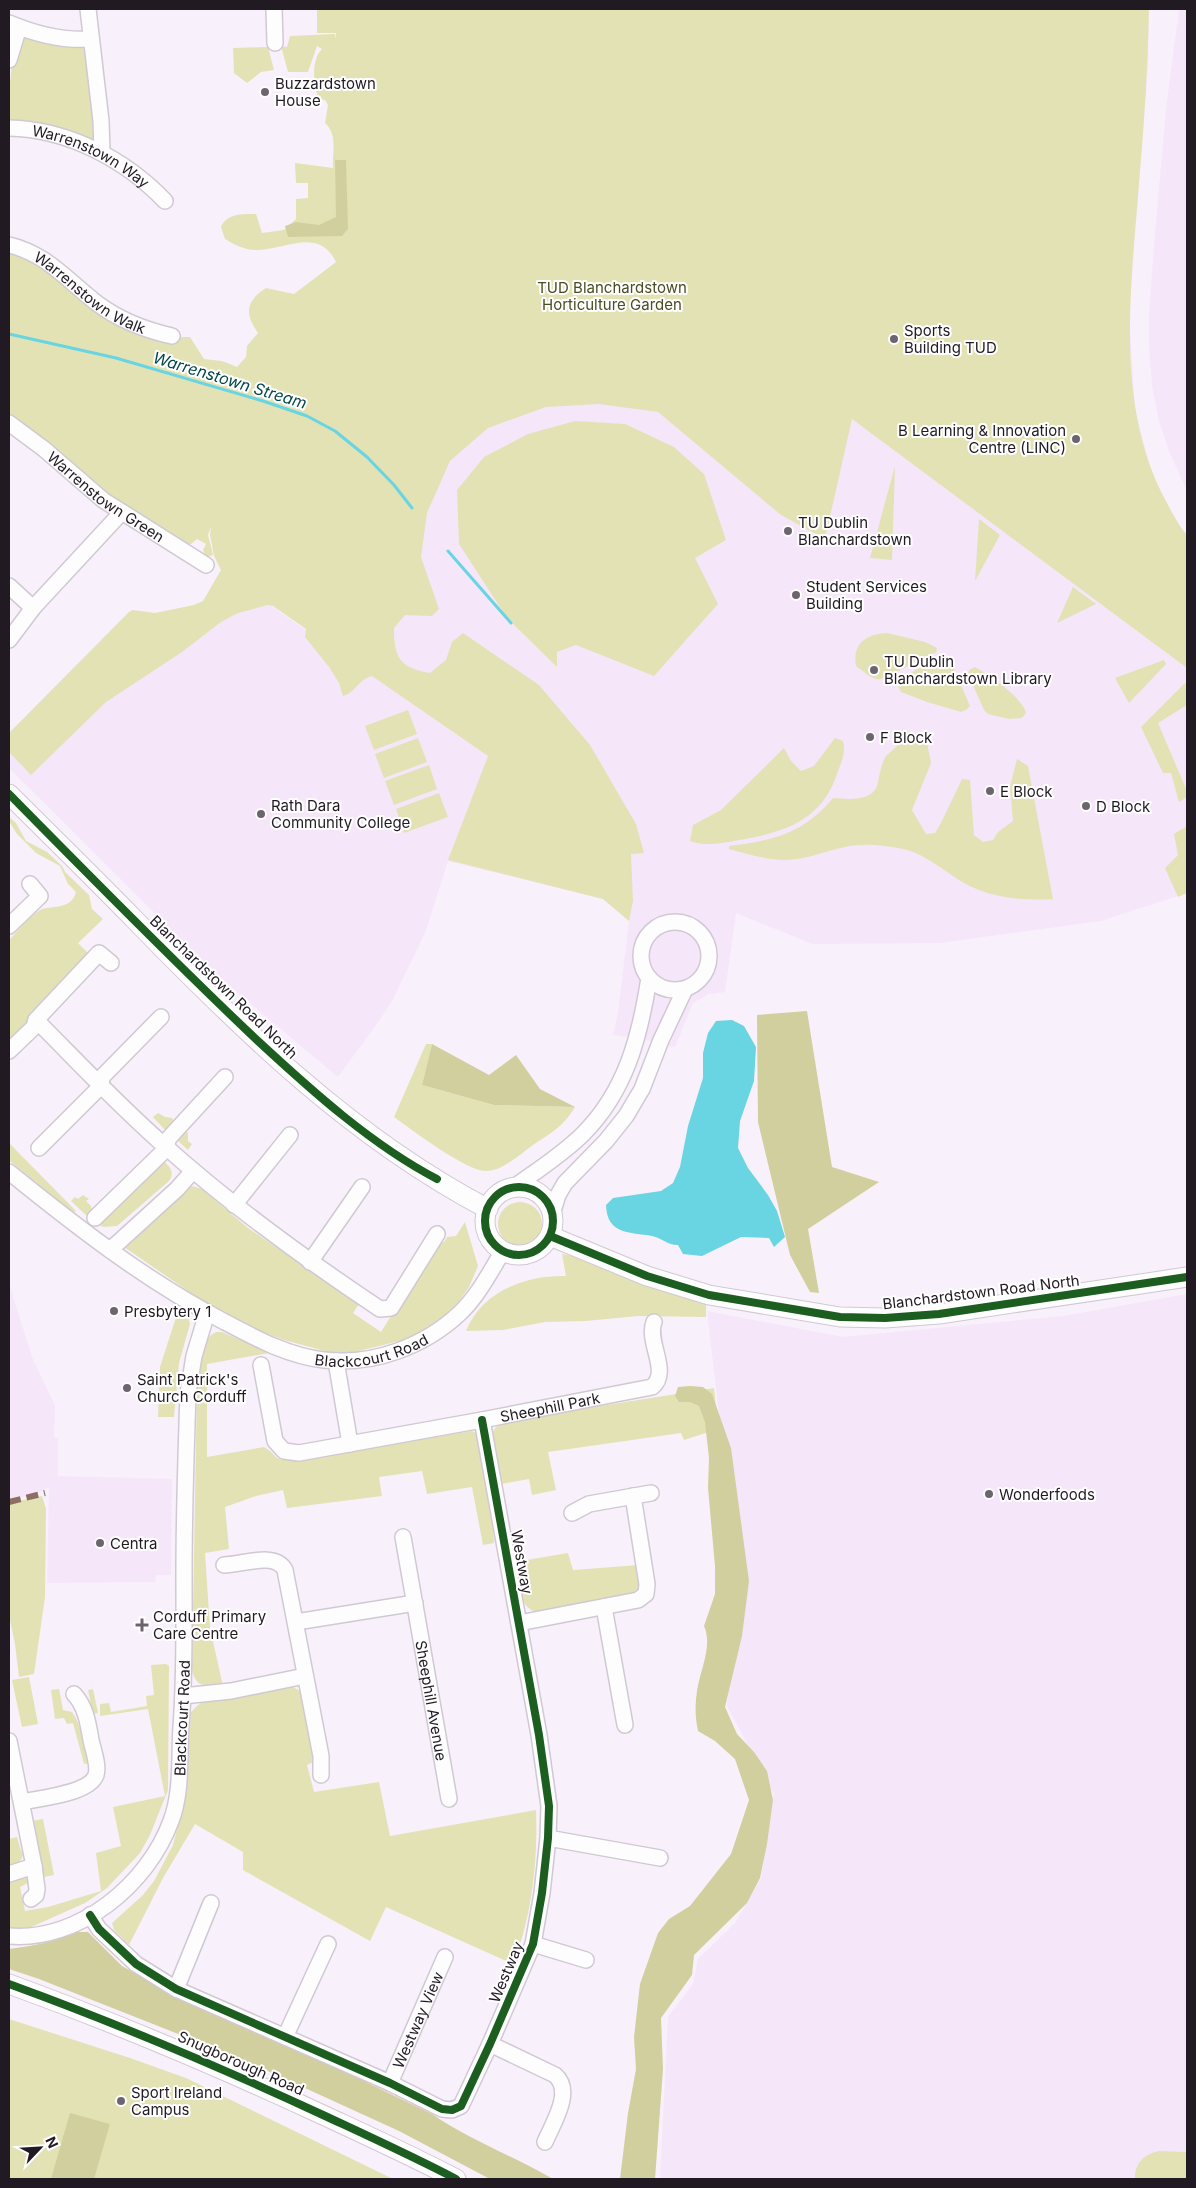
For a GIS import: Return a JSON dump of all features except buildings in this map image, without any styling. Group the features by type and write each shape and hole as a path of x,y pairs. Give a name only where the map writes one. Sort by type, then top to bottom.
{"main road":[{"name":"Blanchardstown Road North","path":"9,794 188,974 300,1079 336,1109 409,1162 488,1208"},
{"path":"512,1188 533,1190 548,1204 552,1214 553,1225 550,1236 543,1246 534,1252 523,1255 503,1251 492,1242 487,1232 485,1220 488,1208 502,1192 512,1188"},
{"name":"Blanchardstown Road North","path":"550,1236 647,1276 708,1294 840,1317 885,1318 940,1314 1187,1277"},
{"name":"Snugborough Road","path":"9,1984 79,2009 209,2063 397,2149 456,2179"}],"street":[{"path":"88,9 101,120 102,152"},
{"path":"274,9 274,43"},
{"path":"9,60 14,25 59,38 91,39"},
{"name":"Warrenstown Way","path":"9,128 39,131 102,152 149,184 164,201"},
{"name":"Warrenstown Walk","path":"9,245 27,250 42,258 112,313 135,325 172,336"},
{"name":"Warrenstown Green","path":"9,423 43,448 103,500 206,565"},
{"path":"9,640 33,608 122,512"},
{"path":"9,586 33,608"},
{"path":"9,926 40,896 30,884"},
{"path":"671,922 682,922 700,932 706,941 709,951 706,971 700,980 685,989 673,990 662,988 649,978 642,962 642,951 645,940 652,931 661,925 671,922"},
{"path":"9,1052 34,1027 36,1020 99,952 111,963"},
{"path":"512,1188 582,1134 613,1096 624,1077 642,1023 649,978"},
{"path":"552,1214 558,1195 565,1183 606,1142 626,1116 642,1088 660,1040 685,989"},
{"path":"39,1148 101,1085 102,1077 161,1017"},
{"path":"36,1020 166,1148 193,1171 234,1205 310,1262 380,1309 391,1308 438,1234"},
{"path":"95,1218 166,1148 168,1139 225,1077"},
{"path":"234,1205 290,1135"},
{"path":"110,1250 177,1189 193,1171"},
{"name":"Blackcourt Road","path":"9,1172 80,1230 207,1313 256,1339 282,1350 314,1359 336,1361 360,1360 385,1355 434,1334 467,1306 503,1251"},
{"path":"310,1262 362,1186"},
{"name":"Blackcourt Road","path":"9,1936 32,1936 52,1931 90,1915 117,1898 138,1878 152,1860 172,1819 177,1794 183,1696 188,1394 194,1356 207,1313"},
{"name":"Sheephill Park","path":"261,1365 274,1438 280,1448 289,1453 299,1453 652,1387 659,1378 660,1370 652,1334 654,1322"},
{"path":"336,1361 350,1444"},
{"name":"Westway","path":"90,1915 99,1929 136,1964 176,1989 390,2083 442,2109 452,2110 461,2106 533,1944 542,1893 548,1838 549,1806 539,1735 482,1420"},
{"path":"572,1513 589,1504 651,1493"},
{"path":"519,1623 638,1600 646,1594 647,1584 633,1496"},
{"name":"Sheephill Avenue","path":"403,1537 449,1799"},
{"path":"224,1565 273,1560 280,1563 286,1574 321,1756 321,1775"},
{"path":"296,1622 415,1603"},
{"path":"604,1607 625,1725"},
{"path":"183,1696 232,1691 305,1676"},
{"path":"22,1802 82,1789 92,1782 96,1775 96,1764 85,1712 80,1700 74,1694"},
{"path":"9,1741 34,1866 37,1889 36,1895 31,1899"},
{"path":"548,1838 660,1858"},
{"path":"9,1874 34,1866"},
{"path":"176,1989 211,1903"},
{"path":"285,2037 328,1944"},
{"path":"533,1944 586,1960"},
{"name":"Westway View","path":"390,2083 445,1957"},
{"path":"490,2044 555,2075 561,2080 564,2086 563,2097 545,2142"}],"shaded area":[{"name":"TU Dublin Blanchardstown","path":"1149,9 1148,67 1129,314 1135,410 1153,478 1181,528 1187,535 1187,893 1101,921 940,943 812,944 736,913 725,992 709,994 693,1003 675,1047 637,1038 613,1035 618,1013 629,921 603,899 448,861 425,933 392,1001 338,1077 220,978 9,768 9,740 125,624 267,603 352,662 428,415"},
{"path":"1179,9 1187,9 1187,491 1169,451 1159,421 1152,385 1149,347 1149,314 1166,109"},
{"path":"335,160 346,160 348,229 342,236 288,237 285,226 296,222 319,225 336,217"},
{"path":"807,1011 832,1167 879,1182 808,1229 819,1293 810,1292 790,1255 758,1122 757,1015"},
{"path":"432,1044 489,1075 516,1055 540,1089 575,1107 494,1105 422,1085"},
{"path":"9,1284 32,1357 55,1406 54,1437 58,1438 58,1476 172,1479 171,1575 156,1575 155,1582 47,1583 49,1487 33,1495 9,1500"},
{"path":"1187,1294 1187,2179 660,2179 668,2017 693,1984 698,1959 736,1922 761,1878 774,1794 727,1706 731,1664 723,1449 707,1311 843,1337 1063,1316"},
{"path":"678,1387 703,1387 712,1394 731,1448 749,1581 742,1636 725,1707 737,1734 754,1752 767,1771 773,1800 760,1878 747,1903 694,1955 692,1975 661,2018 663,2069 655,2179 620,2179 628,2113 636,2069 634,2037 640,1984 658,1933 669,1919 690,1906 731,1854 749,1800 735,1759 715,1741 698,1731 696,1721 697,1691 707,1650 704,1626 715,1594 715,1566 708,1488 709,1458 705,1422 699,1406 690,1402 679,1402 675,1396"},
{"path":"77,1932 88,1932 122,1966 138,1975 246,2024 432,2114 461,2132 553,2179 490,2179 399,2131 239,2058 39,1979 9,1969 9,1949 43,1943"},
{"path":"70,2113 110,2124 94,2179 51,2179"}],"green space":[{"name":"TUD Blanchardstown Horticulture Garden","path":"317,9 1149,9 1144,118 1130,305 1130,347 1133,388 1139,428 1150,466 1167,503 1187,535 1187,668 852,419 825,539 781,515 658,412 599,404 546,407 488,428 450,461 427,513 421,557 439,609 432,616 405,615 394,628 395,647 397,654 405,664 420,671 430,673 446,660 452,642 463,633 539,685 590,745 636,824 644,853 631,854 633,901 629,921 603,899 448,860 488,756 372,676 343,696 339,683 329,667 305,637 306,629 273,606 268,605 238,613 221,622 182,652 106,702 31,775 9,752 9,733 129,612 133,610 155,613 194,605 203,601 221,570 214,556 210,535 211,526 208,535 213,555 206,557 203,550 206,544 197,539 191,544 183,544 139,516 9,415 9,249 22,252 118,326 156,337 190,337 204,359 222,361 237,367 246,357 247,346 258,333 249,313 249,308 254,298 266,288 294,294 336,262 329,251 321,245 311,243 302,242 269,249 246,249 225,239 221,227 231,217 241,214 256,214 262,233 284,230 296,219 296,199 308,198 308,183 296,183 295,163 333,168 333,138 329,127 325,123 328,105 325,100 319,99 314,80 316,59 322,49 317,46 308,72 288,72 281,46 287,47 290,36 335,34 336,39 336,33 317,33"},
{"path":"26,36 81,46 88,53 95,138 89,140 39,124 9,121 13,63 20,42"},
{"path":"268,47 274,70 261,72 247,83 234,73 233,48"},
{"path":"575,421 625,424 674,447 704,474 726,540 695,558 718,604 654,676 576,645 557,652 557,667 507,618 459,544 457,490 484,457 528,434"},
{"path":"895,466 892,560 870,558"},
{"path":"979,519 1000,535 975,581"},
{"path":"1073,587 1096,604 1057,623"},
{"path":"887,633 925,642 937,648 936,653 888,677 881,679 873,678 856,666 856,651 867,638"},
{"path":"1164,660 1166,664 1129,703 1115,678"},
{"path":"939,661 952,664 970,706 966,710 961,712 901,692 898,686 906,677 922,667"},
{"path":"975,667 996,681 1018,700 1026,713 1022,718 1009,719 988,714 984,710 968,674 969,670"},
{"path":"1185,683 1187,686 1187,705 1158,723 1187,791 1187,797 1179,802 1171,773 1163,773 1141,727"},
{"path":"408,710 417,734 374,750 365,726"},
{"path":"904,730 926,737 931,763 912,810 926,834 935,833 962,779 970,780 974,835 983,842 993,840 998,832 1013,821 1010,787 1017,759 1028,766 1053,899 1019,899 985,892 964,883 916,853 891,847 858,845 793,860 764,858 729,849 729,846 774,838 787,833 810,820 833,798 858,798 870,795 877,786 887,755 902,741 900,732"},
{"path":"418,738 427,762 384,778 375,754"},
{"path":"835,738 843,741 844,753 831,788 823,801 800,821 787,828 756,837 709,844 690,841 693,825 721,810 784,748 791,761 801,771 814,766"},
{"path":"429,765 437,789 394,805 385,781"},
{"path":"439,793 448,817 404,833 396,809"},
{"path":"9,817 16,823 26,841 47,852 89,895 92,909 103,919 78,943 88,953 9,1044 9,940 40,910 65,905 70,902 76,892 68,884 60,866 36,853 17,834 9,821"},
{"path":"1187,826 1187,893 1178,897 1165,868 1178,855 1174,834"},
{"path":"426,1044 432,1044 422,1085 494,1105 575,1107 557,1129 511,1161 492,1170 477,1169 439,1149 394,1117"},
{"path":"158,1113 172,1118 175,1123 168,1130 165,1130 153,1117"},
{"path":"184,1129 188,1133 188,1141 192,1144 188,1150 176,1139"},
{"path":"9,1143 76,1211 73,1213 9,1160"},
{"path":"161,1159 171,1171 172,1174 169,1181 117,1226 103,1227 97,1223"},
{"path":"192,1186 202,1189 248,1228 359,1304 353,1313 381,1332 436,1244 444,1242 447,1237 456,1236 465,1222 478,1266 469,1287 458,1303 444,1316 411,1338 351,1353 329,1352 284,1340 229,1319 124,1247"},
{"path":"83,1195 89,1199 86,1201 91,1206 92,1212 88,1217 71,1201 75,1197 78,1199"},
{"path":"520,1202 532,1206 538,1212 542,1224 538,1236 532,1242 520,1246 508,1242 502,1236 498,1224 502,1212 508,1206"},
{"path":"562,1254 579,1257 706,1301 706,1317 638,1316 586,1321 545,1322 503,1330 466,1331 473,1317 483,1305 507,1288 521,1282 551,1276 566,1276"},
{"path":"179,1308 187,1314 190,1324 179,1363 174,1417 158,1417 160,1367"},
{"path":"216,1332 222,1332 269,1353 207,1364 207,1457 264,1447 279,1459 294,1460 472,1431 479,1437 490,1489 494,1543 483,1545 472,1487 427,1494 422,1471 379,1477 382,1496 287,1508 283,1490 256,1496 225,1507 229,1549 205,1553 210,1628 223,1686 207,1686 196,1680 192,1669 197,1386 205,1343"},
{"path":"714,1388 718,1429 684,1440 681,1433 548,1452 556,1490 532,1495 529,1479 501,1484 492,1437 496,1427 502,1424 512,1420"},
{"path":"42,1496 46,1509 45,1597 34,1674 19,1677 9,1615 9,1503"},
{"path":"568,1553 573,1570 639,1565 640,1587 631,1595 536,1612 530,1609 522,1598 515,1562"},
{"path":"166,1664 169,1666 168,1790 150,1835 140,1853 107,1888 85,1903 29,1928 9,1928 9,1880 27,1874 32,1881 20,1887 25,1911 48,1907 101,1891 96,1853 121,1846 113,1807 165,1796 148,1709 100,1716 100,1704 109,1703 111,1712 147,1706 146,1696 154,1695 151,1665"},
{"path":"29,1677 38,1724 22,1727 12,1680"},
{"path":"291,1686 302,1692 316,1761 307,1765 314,1792 379,1782 390,1836 536,1810 535,1868 525,1927 513,1964 386,1907 370,1941 243,1870 243,1852 195,1824 163,1878 129,1945 114,1930 112,1923 143,1895 154,1881 173,1845 186,1795 191,1712 205,1701"},
{"path":"59,1689 63,1710 72,1712 76,1718 90,1763 84,1764 73,1723 67,1724 64,1718 55,1719 51,1690"},
{"path":"93,1689 98,1713 93,1714 88,1690"},
{"path":"43,1819 54,1875 43,1877 32,1821"},
{"path":"17,1837 21,1851 24,1854 19,1863 9,1868 9,1839"},
{"name":"Sport Ireland Campus","path":"9,2019 186,2078 393,2179 9,2179"},
{"path":"1159,2151 1187,2152 1187,2179 1135,2179 1136,2169 1141,2160"}],"water":[{"path":"732,1020 744,1026 756,1047 754,1081 740,1121 738,1148 748,1168 777,1211 785,1237 774,1247 769,1238 741,1237 702,1256 683,1254 678,1245 652,1236 628,1232 615,1227 607,1215 606,1205 613,1198 661,1191 673,1183 680,1167 688,1126 703,1078 703,1053 708,1033 716,1021"}],"waterway":[{"name":"Warrenstown Stream","path":"9,334 116,358 263,401 307,416 335,431 367,457 394,485 412,508"},
{"name":"Warrenstown Stream","path":"448,551 511,623"}],"marked path":[{"path":"9,1502 45,1493"}],"cycle path":[{"path":"9,794 132,919 300,1079 366,1134 437,1179"},
{"path":"519,1187 532,1190 543,1197 550,1208 553,1221 550,1234 543,1245 532,1252 519,1255 506,1252 495,1245 488,1234 485,1221 488,1208 495,1197 506,1190 519,1187"},
{"path":"550,1236 647,1276 709,1295 840,1317 885,1318 939,1314 1187,1277"},
{"path":"90,1915 99,1929 136,1964 176,1989 390,2083 442,2109 452,2110 461,2106 533,1944 542,1893 548,1838 549,1806 539,1735 482,1420"},
{"path":"9,1984 89,2014 207,2063 357,2131 456,2179"}],"place":[{"name":"Buzzardstown House","path":"265,92"},
{"name":"Sports Building TUD","path":"894,339"},
{"name":"B Learning & Innovation Centre (LINC)","path":"1076,439"},
{"name":"TU Dublin Blanchardstown","path":"788,531"},
{"name":"Student Services Building","path":"796,595"},
{"name":"TU Dublin Blanchardstown Library","path":"874,670"},
{"name":"F Block","path":"870,737"},
{"name":"E Block","path":"990,791"},
{"name":"D Block","path":"1086,806"},
{"name":"Rath Dara Community College","path":"261,814"},
{"name":"Presbytery 1","path":"114,1311"},
{"name":"Saint Patrick's Church Corduff","path":"127,1388"},
{"name":"Wonderfoods","path":"989,1494"},
{"name":"Centra","path":"100,1543"},
{"name":"Corduff Primary Care Centre","path":"142,1625"},
{"name":"Sport Ireland Campus","path":"121,2101"}]}
